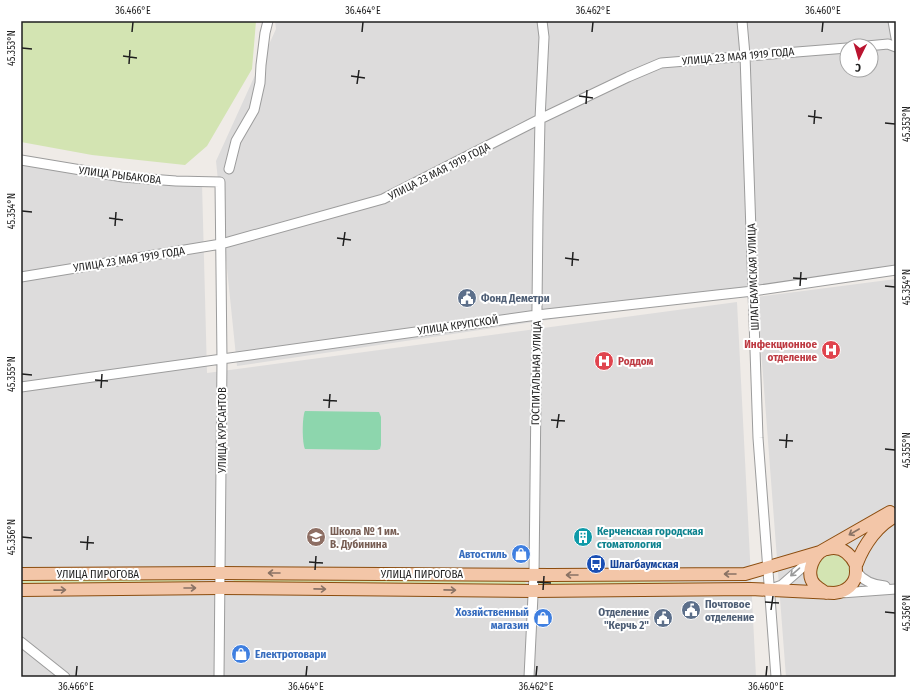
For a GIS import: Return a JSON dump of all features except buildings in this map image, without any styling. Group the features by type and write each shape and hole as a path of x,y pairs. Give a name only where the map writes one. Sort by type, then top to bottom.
{"main road":[{"path":"891,515 872,537 856,568 854,582 849,588 844,591 831,593 814,585 811,567 813,560 822,551 891,515"},
{"path":"822,551 829,548 842,550 848,553 853,559 856,568"},
{"name":"УЛИЦА ПИРОГОВА","path":"21,574 745,574 822,551"},
{"name":"УЛИЦА ПИРОГОВА","path":"21,590 220,588 533,591 770,590 831,593"}],"street":[{"path":"229,169 236,141 254,110 260,82 265,33 268,21"},
{"name":"ГОСПИТАЛЬНАЯ УЛИЦА","path":"529,677 534,575 540,119 544,37 542,21"},
{"name":"ШЛАГБАУМСКАЯ УЛИЦА","path":"742,21 745,55 758,438 776,677"},
{"path":"893,21 896,38"},
{"path":"879,45 888,44 896,47"},
{"name":"УЛИЦА 23 МАЯ 1919 ГОДА","path":"21,277 221,244 383,199 540,119 661,63 839,49"},
{"name":"УЛИЦА РЫБАКОВА","path":"21,160 123,177 176,181 220,182"},
{"name":"УЛИЦА КУРСАНТОВ","path":"220,182 222,360 220,677"},
{"name":"УЛИЦА КРУПСКОЙ","path":"21,387 537,315 754,291 896,270"},
{"path":"770,590 782,584 794,572 822,551"},
{"path":"856,568 864,580 872,584 896,588"},
{"path":"831,593 896,588"},
{"path":"21,642 65,677"}],"shaded area":[{"path":"275,21 896,21 896,268 237,366 216,161 276,29"},
{"path":"21,164 202,183 207,373 737,302 756,677 21,677"},
{"path":"896,279 896,677 786,677 757,297"}],"green space":[{"path":"21,21 256,21 252,69 207,146 185,165 92,155 21,142"},
{"path":"305,411 379,412 381,417 380,449 305,449 303,441 303,419"},
{"path":"830,555 836,555 846,562 849,571 848,577 842,584 836,587 830,587 820,580 817,574 817,568 824,558"},
{"path":"236,579 521,581 525,582 528,587 230,584"},
{"path":"21,580 194,580 202,583 21,590"},
{"path":"539,581 723,583 538,587"}],"place":[{"name":"Фонд Деметри","path":"467,298"},
{"name":"Инфекционное отделение","path":"831,350"},
{"name":"Роддом","path":"604,361"},
{"name":"Школа № 1 им. В. Дубинина","path":"316,537"},
{"name":"Керченская городская стоматология","path":"583,537"},
{"name":"Автостиль","path":"521,554"},
{"name":"Шлагбаумская","path":"596,564"},
{"name":"Почтовое отделение","path":"691,610"},
{"name":"Хозяйственный магазин","path":"543,618"},
{"name":"Отделение \"Керчь 2\"","path":"663,618"},
{"name":"Електротовари","path":"241,654"}]}
